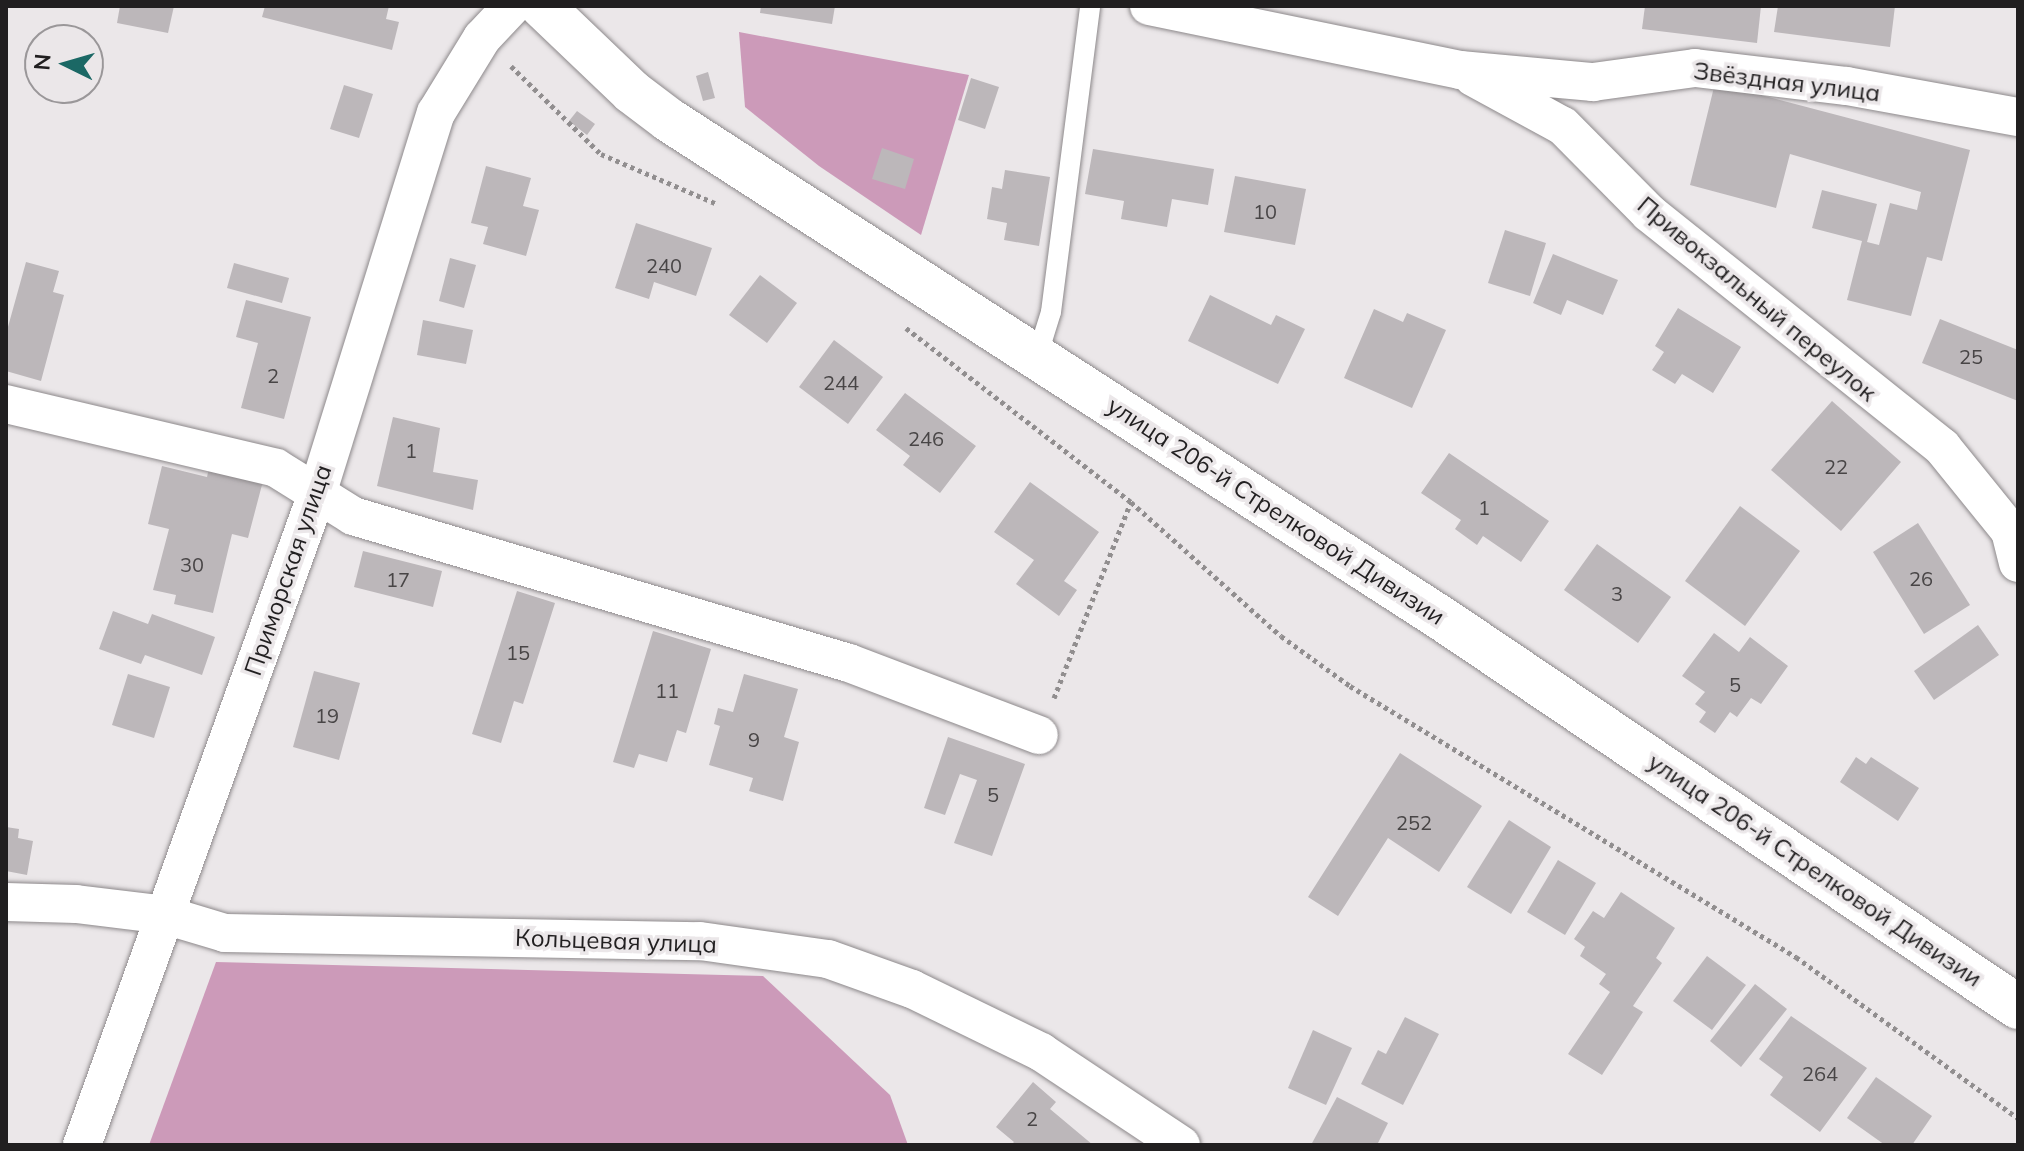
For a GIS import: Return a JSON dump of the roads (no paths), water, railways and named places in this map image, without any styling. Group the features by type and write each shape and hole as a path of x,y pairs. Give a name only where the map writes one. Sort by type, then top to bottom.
{"main road":[{"name":"улица 206-й Стрелковой Дивизии","path":"542,6 632,92 669,120 1441,618 2018,1007"}],"street":[{"name":"Приморская улица","path":"82,1145 318,491 436,113 482,38 512,6"},
{"path":"1149,6 1460,70"},
{"name":"Звёздная улица","path":"1460,70 1593,82 1695,68 1847,86 2018,117"},
{"name":"Привокзальный переулок","path":"1460,70 1563,126 1649,213 1942,447 2010,531 2018,563"},
{"path":"6,404 276,468 318,491 353,516 849,663 1039,735"},
{"name":"Кольцевая улица","path":"6,902 76,904 165,915 225,933 700,941 828,959 912,989 1041,1052 1181,1145"}],"lane":[{"path":"1037,357 1051,312 1090,6"}]}
